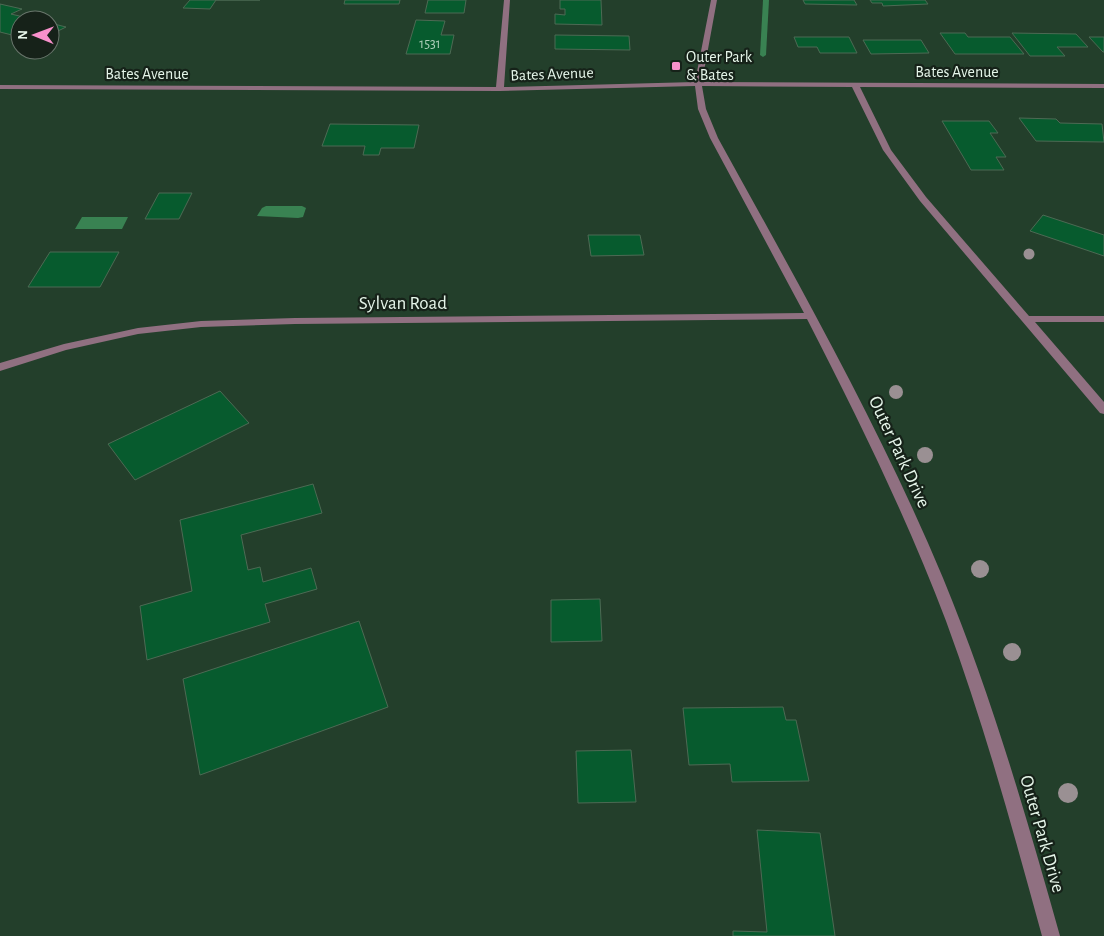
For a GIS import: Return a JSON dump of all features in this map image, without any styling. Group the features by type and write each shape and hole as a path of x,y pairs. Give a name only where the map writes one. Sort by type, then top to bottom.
{"street":[{"path":"500,89 507,0"},
{"name":"Outer Park Drive","path":"714,0 698,84 702,109 714,138 812,316 868,427 936,579 996,743 1051,936"},
{"name":"Bates Avenue","path":"0,86 500,89 698,84 1104,86"},
{"path":"855,86 892,157 923,199 1104,410"},
{"name":"Sylvan Road","path":"0,367 64,347 91,341 138,331 201,324 295,321 812,316"},
{"path":"1027,319 1104,319"}],"shaded area":[{"path":"266,206 302,206 306,208 303,217 298,218 257,216 262,208"},
{"path":"82,217 128,217 122,229 75,229"}],"building":[{"path":"190,0 216,0 210,9 183,8"},
{"path":"345,0 400,0 399,4 344,4"},
{"path":"428,0 466,0 464,13 425,13"},
{"path":"560,0 601,0 602,25 555,24 555,14 565,15 565,9 560,9"},
{"path":"803,0 854,0 857,5 805,4"},
{"path":"870,0 925,0 928,4 883,6 882,3 872,3"},
{"path":"0,4 22,9 10,10 10,34 0,32"},
{"path":"416,20 445,21 441,35 454,35 450,54 406,54"},
{"path":"940,33 965,33 968,37 1010,37 1024,54 955,54"},
{"path":"1012,33 1076,34 1088,47 1057,47 1065,56 1030,56"},
{"path":"555,35 629,36 630,50 555,49"},
{"path":"794,37 849,37 857,53 820,53 817,47 798,47"},
{"path":"1089,37 1104,37 1104,52 1103,52"},
{"path":"863,40 921,40 929,53 871,54"},
{"path":"1019,118 1056,119 1060,123 1102,124 1104,142 1036,141"},
{"path":"942,121 989,121 998,133 990,133 1006,157 996,157 1004,170 971,170"},
{"path":"330,124 419,125 414,148 381,148 379,155 363,155 365,146 322,146"},
{"path":"159,193 192,193 179,219 145,219"},
{"path":"1043,215 1104,235 1104,256 1030,231"},
{"path":"588,235 640,235 644,255 591,256"},
{"path":"50,252 119,252 100,287 28,287"},
{"path":"220,391 249,423 135,480 108,444"},
{"path":"313,484 322,513 241,535 248,570 260,567 263,582 311,568 317,589 265,604 270,622 147,660 140,606 192,591 180,520"},
{"path":"600,599 602,641 551,642 551,600"},
{"path":"359,621 388,707 200,775 183,679"},
{"path":"783,707 786,720 796,720 809,781 732,782 730,764 689,765 683,708"},
{"path":"631,750 636,802 578,803 576,751"},
{"path":"757,830 820,833 835,936 733,936 733,931 767,932"}],"waterway":[{"path":"763,55 766,0"}],"place":[{"name":"Outer Park & Bates","path":"676,66"}]}
